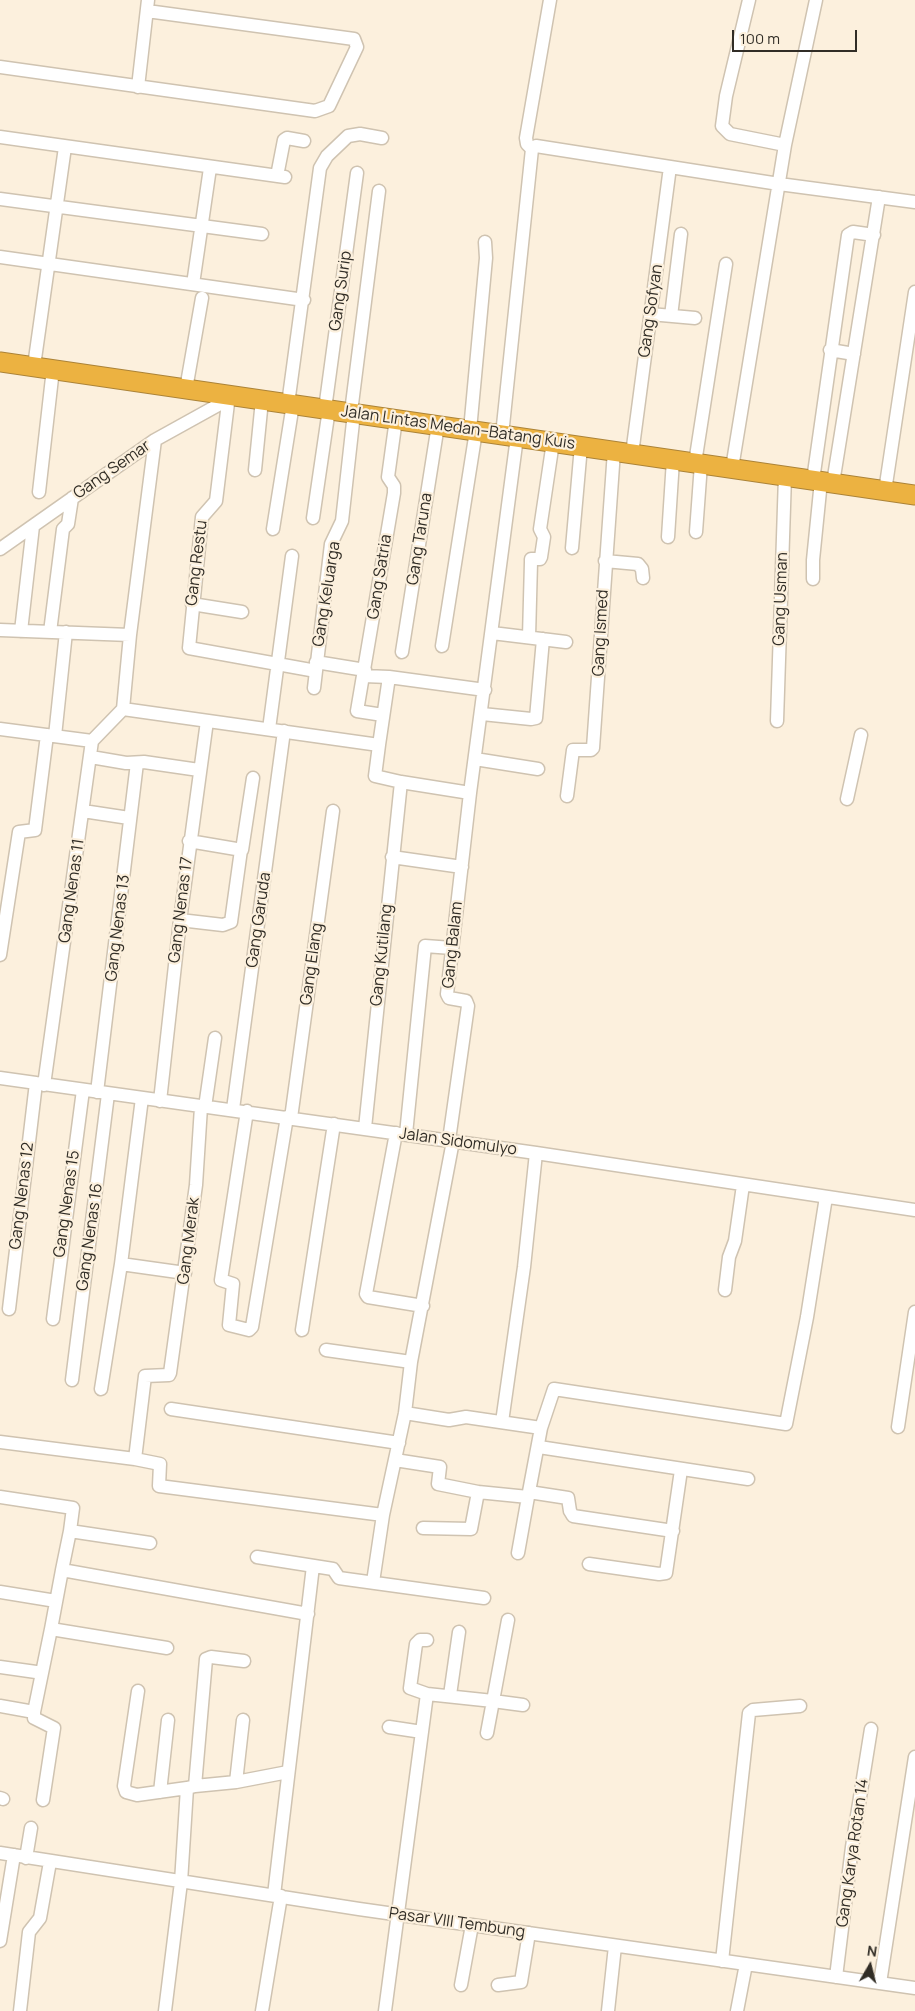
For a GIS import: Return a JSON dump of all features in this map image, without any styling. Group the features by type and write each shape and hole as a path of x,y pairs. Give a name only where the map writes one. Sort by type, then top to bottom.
{"highway":[{"name":"Jalan Lintas Medan–Batang Kuis","path":"0,362 226,396 353,412 822,482 885,491 915,493"}],"street":[{"name":"Gang Balam","path":"451,1140 468,1006 466,1001 447,996 470,793 492,633 510,436 532,149 527,144 526,138 550,0"},
{"path":"749,0 726,96 722,126 730,134 785,146"},
{"path":"732,468 785,146 816,0"},
{"path":"0,66 138,87 320,111 329,106 357,47 354,39 148,6 138,87"},
{"path":"273,529 291,404 317,191 323,161 348,136 354,134 382,138"},
{"path":"0,137 210,168 281,176 284,140 287,138 304,140"},
{"path":"532,149 536,146 779,184 915,202"},
{"path":"34,366 65,147"},
{"name":"Gang Sofyan","path":"623,452 650,314 670,167"},
{"path":"193,284 210,168"},
{"name":"Gang Surip","path":"313,518 357,173"},
{"name":"Gang Keluarga","path":"314,688 331,544 342,521 379,192"},
{"path":"822,482 854,354 879,197"},
{"path":"0,199 262,234"},
{"path":"813,579 813,560 822,482 830,350 848,235 852,232 874,235"},
{"path":"671,316 681,234"},
{"path":"442,646 473,431 486,258 485,242"},
{"path":"0,257 304,300"},
{"path":"696,532 698,464 726,264"},
{"path":"885,491 915,292"},
{"path":"189,389 202,298"},
{"path":"650,314 695,318"},
{"path":"830,350 854,354"},
{"path":"39,492 53,369"},
{"name":"Gang Semar","path":"0,549 155,440 226,396"},
{"name":"Gang Restu","path":"226,396 216,501 202,517 189,648 277,665"},
{"path":"254,470 262,400"},
{"name":"Gang Satria","path":"383,715 357,711 365,673 394,493 394,486 388,477 396,419"},
{"name":"Gang Taruna","path":"402,652 438,426"},
{"path":"0,729 92,741 123,709 130,636 155,440"},
{"path":"529,637 531,559 540,559 541,557 544,537 540,529 553,442"},
{"path":"572,548 581,446"},
{"name":"Gang Ismed","path":"567,796 574,750 590,750 593,748 605,561 623,452"},
{"path":"668,537 673,460"},
{"name":"Gang Usman","path":"777,721 785,476"},
{"path":"50,632 63,529 68,524 72,498"},
{"path":"20,631 34,526"},
{"path":"269,729 292,556"},
{"path":"605,561 638,564 642,568 643,578"},
{"path":"192,604 242,612"},
{"path":"0,630 130,636"},
{"path":"0,955 19,832 35,830 66,632"},
{"path":"492,633 566,642"},
{"path":"482,714 531,720 536,718 543,639"},
{"path":"277,665 316,667 485,690"},
{"path":"389,677 374,776 470,793"},
{"path":"123,709 379,745"},
{"name":"Gang Nenas 17","path":"160,1101 189,841 207,721"},
{"name":"Gang Garuda","path":"233,1110 284,731"},
{"path":"848,799 861,735"},
{"name":"Gang Nenas 11","path":"40,1084 83,812 92,741"},
{"path":"91,757 126,763 144,762 199,770"},
{"path":"475,759 538,770"},
{"name":"Gang Nenas 13","path":"103,1093 129,818 137,763"},
{"path":"180,920 223,925 231,922 253,778"},
{"name":"Gang Kutilang","path":"365,1128 401,782"},
{"name":"Gang Elang","path":"247,1111 221,1280 233,1284 229,1325 251,1329 289,1117 333,811"},
{"path":"83,812 129,818"},
{"path":"189,841 241,850"},
{"path":"392,857 462,867"},
{"path":"423,1306 368,1297 366,1294 401,1134 425,948 427,946 452,948"},
{"name":"Gang Merak","path":"135,1459 145,1376 169,1375 185,1273 203,1107 215,1038"},
{"name":"Jalan Sidomulyo","path":"0,1078 451,1140 915,1210"},
{"name":"Gang Nenas 12","path":"9,1309 40,1084"},
{"name":"Gang Nenas 15","path":"52,1319 83,1090"},
{"name":"Gang Nenas 16","path":"72,1380 103,1093"},
{"path":"101,1389 121,1264 142,1098"},
{"path":"302,1330 334,1124"},
{"path":"373,1582 383,1515 405,1413 411,1362 423,1306 451,1140"},
{"path":"502,1422 524,1266 536,1153"},
{"path":"725,1290 729,1257 735,1241 743,1185"},
{"path":"518,1553 542,1428 552,1391 555,1389 786,1424 807,1317 826,1197"},
{"path":"121,1264 185,1273"},
{"path":"898,1427 915,1312"},
{"path":"326,1350 411,1362"},
{"path":"171,1409 399,1443"},
{"path":"405,1413 450,1420 463,1417 542,1428"},
{"path":"0,1442 135,1459 160,1464 159,1486 383,1515"},
{"path":"539,1447 748,1479"},
{"path":"395,1460 440,1467 438,1484 478,1492 568,1498 570,1511 573,1516 673,1530"},
{"path":"589,1564 664,1574 673,1530 681,1470"},
{"path":"423,1528 471,1529 478,1492"},
{"path":"0,1497 73,1508 34,1712 34,1718 54,1728 43,1800"},
{"path":"70,1531 150,1543"},
{"path":"257,1558 334,1569 339,1578 484,1598"},
{"path":"262,2011 277,1895 288,1772 313,1566"},
{"path":"62,1570 308,1614"},
{"path":"0,1592 56,1601"},
{"path":"487,1733 508,1620"},
{"path":"51,1629 167,1648"},
{"path":"450,1696 459,1632"},
{"path":"427,1640 420,1640 416,1644 410,1687 413,1691 523,1706"},
{"path":"165,2011 206,1659 211,1657 244,1661"},
{"path":"0,1667 36,1672"},
{"path":"138,1691 124,1786 126,1792 137,1795 236,1782 288,1772"},
{"path":"385,2011 427,1694"},
{"path":"0,1706 34,1712"},
{"path":"722,1961 749,1713 753,1710 800,1706"},
{"path":"160,1792 168,1720"},
{"path":"236,1782 243,1720"},
{"path":"389,1727 422,1732"},
{"name":"Gang Karya Rotan 14","path":"836,1977 852,1846 872,1729"},
{"path":"880,1983 910,1825 915,1756"},
{"path":"0,1941 20,1857 31,1828"},
{"name":"Pasar VIII Tembung","path":"0,1853 397,1914 915,1988"},
{"path":"20,2011 29,1932 40,1918 50,1862"},
{"path":"462,1985 472,1925"},
{"path":"498,1985 521,1982 530,1933"},
{"path":"608,2011 615,1946"},
{"path":"738,2011 746,1964"}]}
